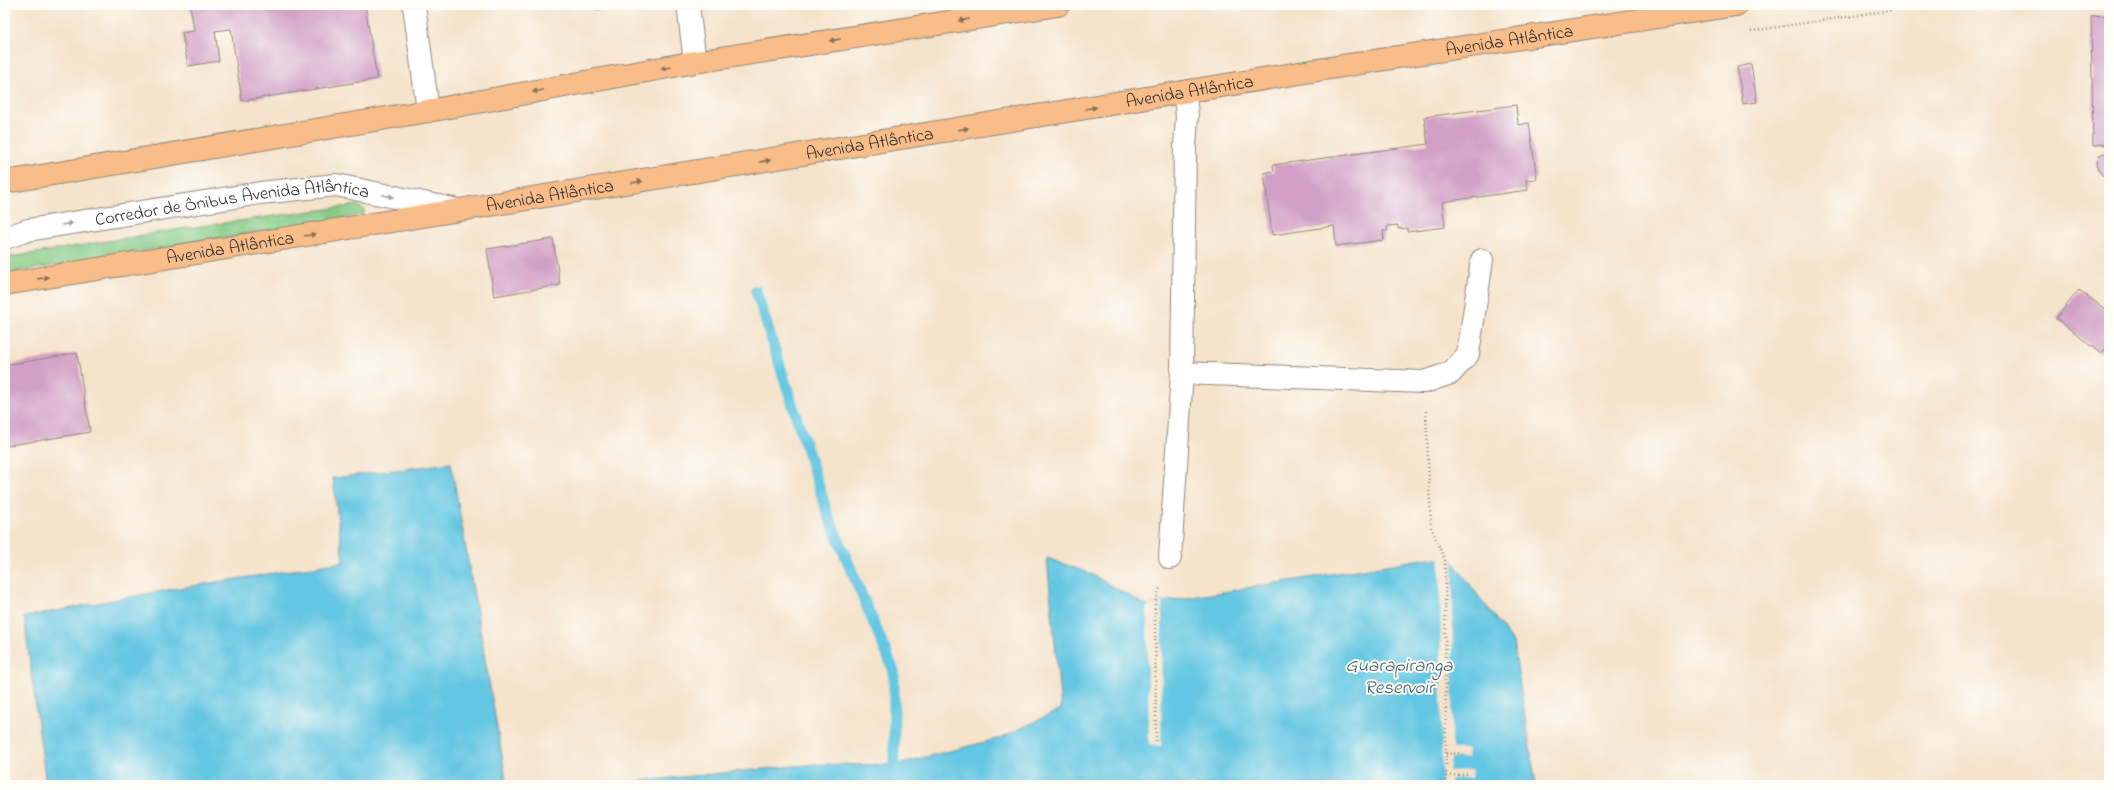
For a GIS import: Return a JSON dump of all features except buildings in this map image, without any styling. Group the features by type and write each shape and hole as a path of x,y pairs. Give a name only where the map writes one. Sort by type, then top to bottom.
{"main road":[{"path":"5,182 428,111 695,62 1058,5"},
{"name":"Avenida Atlântica","path":"5,284 1185,92 1736,5"}],"street":[{"path":"414,5 428,111"},
{"path":"688,5 695,62"},
{"path":"1170,558 1182,374 1185,147 1187,117 1185,92"},
{"name":"Corredor de Ônibus Avenida Atlântica","path":"5,238 28,230 260,193 336,185 460,210"},
{"path":"1182,374 1424,382 1451,373 1468,354 1482,260"}],"path":[{"path":"1424,382 1431,527 1445,560 1446,785"},
{"path":"1156,741 1155,604 1170,558"},
{"path":"1446,754 1463,753"},
{"path":"1446,776 1467,774"}],"green space":[{"path":"357,205 365,211 362,215 10,273 5,272 5,258 186,228"}],"water":[{"path":"451,463 507,785 46,785 24,617 167,590 343,562 333,478"},
{"name":"Guarapiranga Reservoir","path":"1047,558 1089,573 1147,606 1162,602 1429,558 1453,562 1513,642 1536,785 600,785 815,764 894,765 1001,738 1061,709"}],"pier":[{"path":"1440,559 1453,562 1452,749 1468,749 1467,758 1451,758 1449,771 1472,770 1471,778 1451,779 1451,785 1442,785"},
{"path":"1162,602 1161,746 1149,744 1147,606"}],"waterway":[{"path":"756,291 828,515 894,671 894,765"}]}
